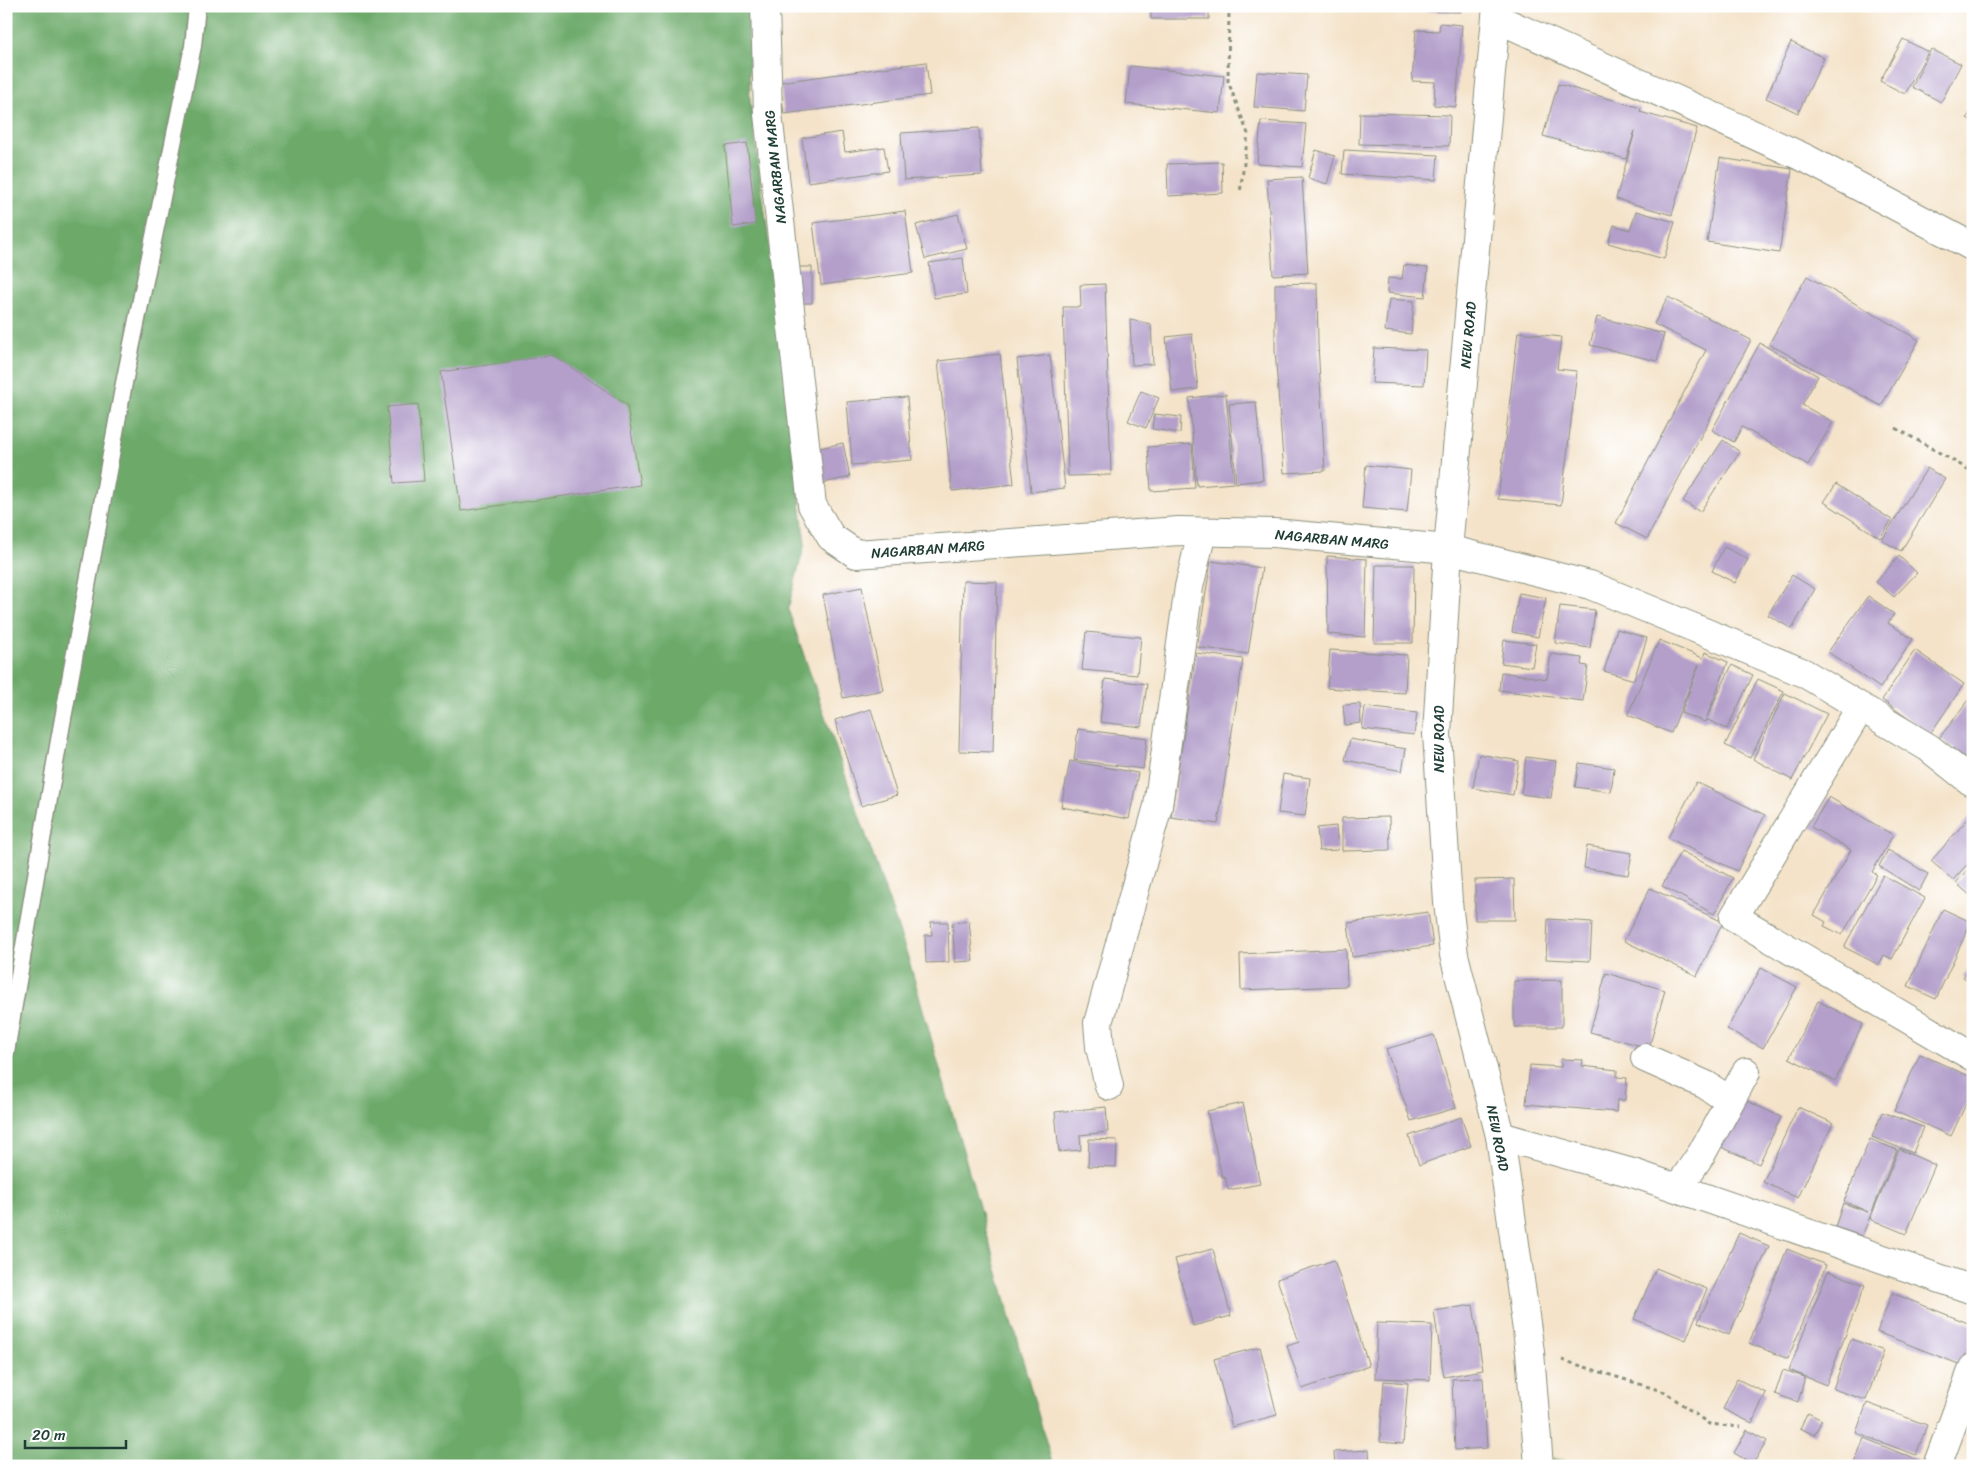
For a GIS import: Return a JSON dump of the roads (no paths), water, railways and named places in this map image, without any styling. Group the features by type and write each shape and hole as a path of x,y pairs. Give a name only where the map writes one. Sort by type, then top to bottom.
{"street":[{"name":"NAGARBAN MARG","path":"765,6 768,114 812,504 831,537 856,554 1170,532 1274,533 1448,549 1590,585 1804,673 1929,748 1973,783"},
{"path":"1497,12 1807,159 1973,247"},
{"name":"NEW ROAD","path":"1497,12 1448,549 1437,734 1448,902 1454,955 1500,1136 1530,1352 1539,1466"},
{"path":"1109,1086 1100,1047 1098,1023 1158,806 1189,587 1202,532"},
{"path":"1861,707 1734,917 1973,1058"},
{"path":"1645,1058 1706,1085 1730,1101"},
{"path":"1678,1188 1702,1153 1746,1072"},
{"path":"1500,1136 1636,1174 1973,1290"},
{"path":"1937,1466 1973,1368"}],"lane":[{"path":"6,1052 58,746 124,383 192,46 197,6"}]}
